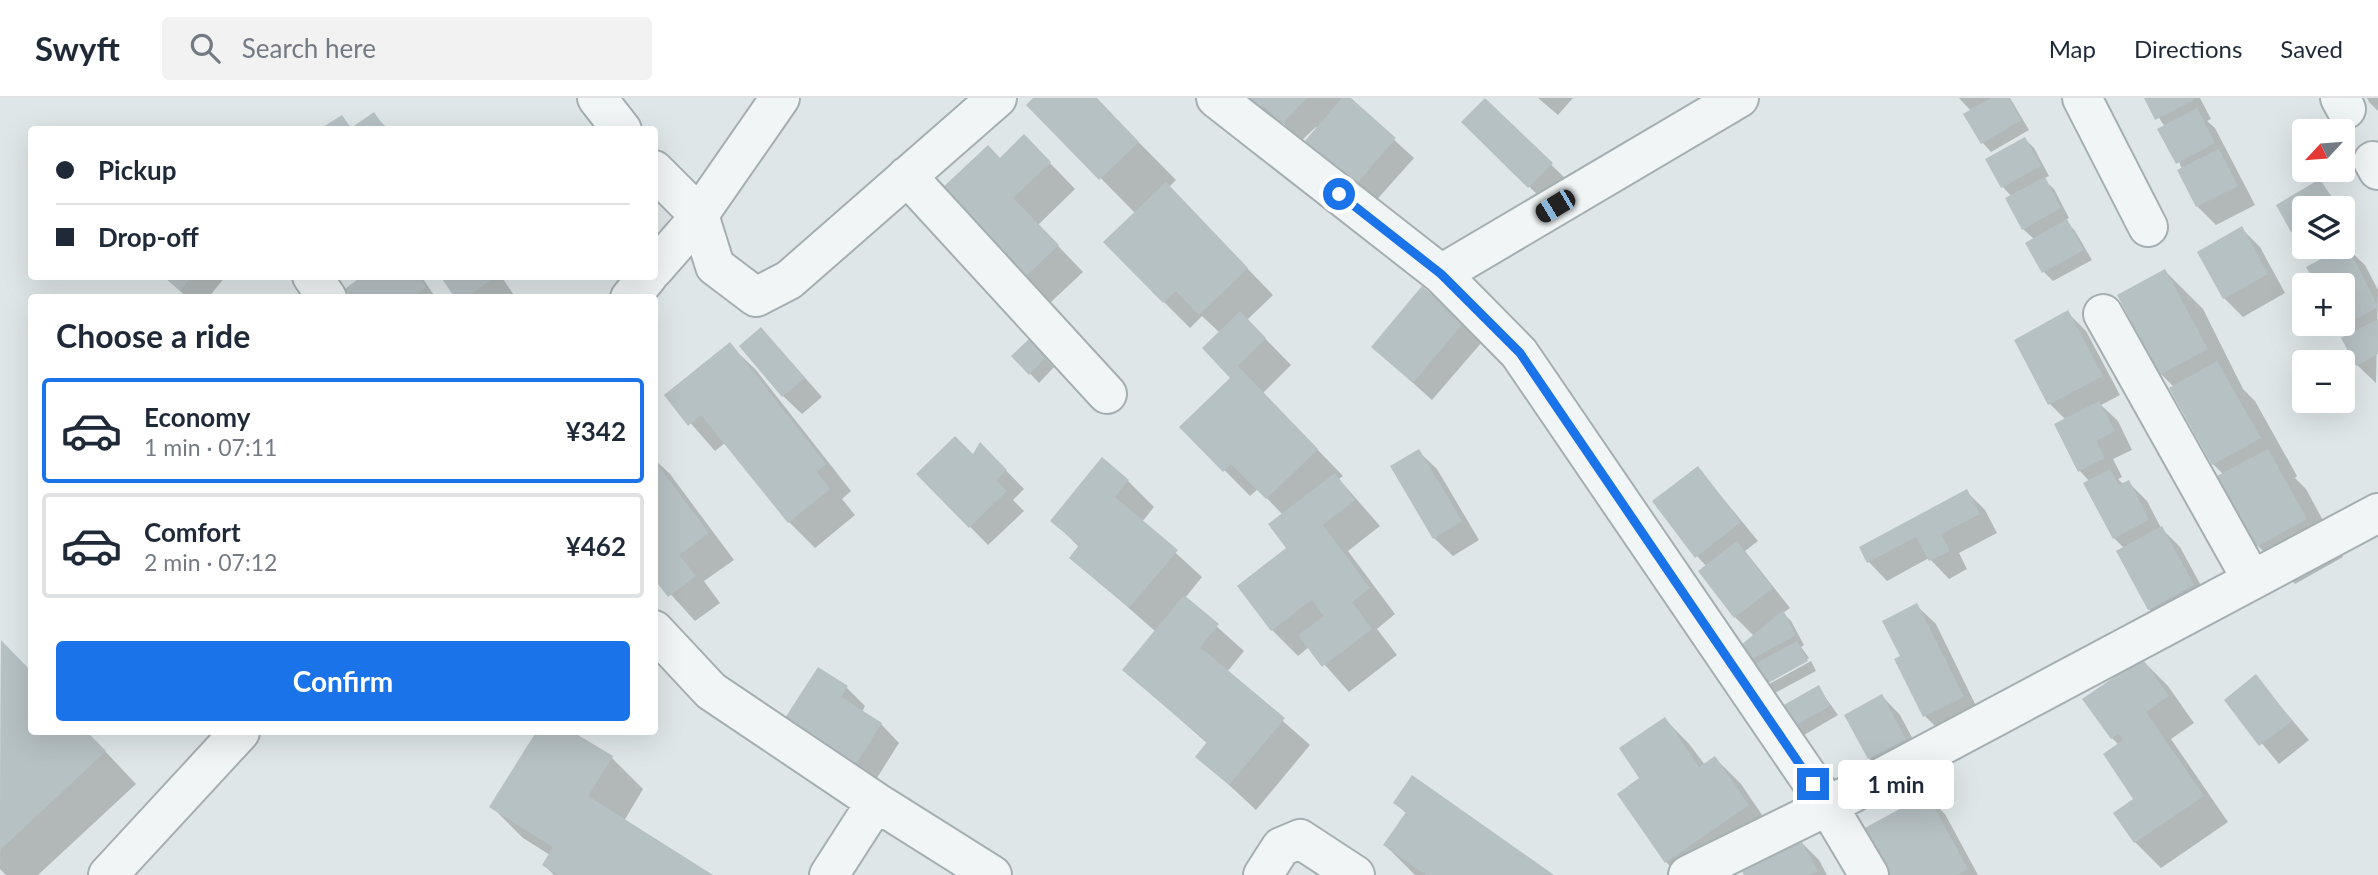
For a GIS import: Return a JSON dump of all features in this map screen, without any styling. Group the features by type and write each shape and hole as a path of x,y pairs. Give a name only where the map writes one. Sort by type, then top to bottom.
{"street":[{"path":"597,98 619,126"},
{"path":"658,264 699,215 780,98"},
{"path":"658,174 699,215 715,266 756,297 789,280 997,98"},
{"path":"1216,98 1441,274 1520,353 1828,806 1869,875"},
{"path":"1441,274 1739,98"},
{"path":"2082,98 2148,227"},
{"path":"907,176 1107,394"},
{"path":"633,294 645,280"},
{"path":"2103,314 2252,580"},
{"path":"1688,875 1828,806 2378,513"},
{"path":"658,634 711,691 876,802 992,875"},
{"path":"108,875 237,735"},
{"path":"829,875 876,802"},
{"path":"1263,875 1281,847 1300,839 1355,875"}],"building":[{"path":"1033,98 1097,98 1139,142 1099,180 1026,105"},
{"path":"1240,98 1307,98 1282,124 1263,105 1255,113"},
{"path":"1342,98 1351,98 1396,138 1354,187 1303,143"},
{"path":"1485,98 1553,163 1528,188 1461,122"},
{"path":"1991,98 2009,98 2021,120 1981,144 1963,114"},
{"path":"2144,98 2193,98 2194,100 2155,120"},
{"path":"2197,108 2215,143 2176,164 2157,129"},
{"path":"374,112 383,126 354,126"},
{"path":"342,115 350,126 325,126"},
{"path":"1024,134 1051,162 1013,198 1059,245 1023,279 939,191 988,145 1000,158"},
{"path":"2025,137 2041,166 2001,188 1985,159"},
{"path":"2219,149 2238,186 2196,207 2177,170"},
{"path":"2045,177 2061,208 2022,230 2005,198"},
{"path":"1166,182 1248,268 1199,315 1176,291 1163,303 1103,242"},
{"path":"2315,182 2322,182 2330,196 2292,196 2291,232 2276,205"},
{"path":"2067,219 2084,250 2042,273 2025,243"},
{"path":"2242,226 2268,274 2223,299 2197,252"},
{"path":"2321,259 2354,259 2378,307 2355,319 2355,273 2309,273 2306,267"},
{"path":"2165,269 2208,349 2160,375 2117,295"},
{"path":"168,280 189,280 180,291"},
{"path":"357,280 421,280 426,287 417,294 348,294 345,289"},
{"path":"443,280 491,280 471,294 452,294"},
{"path":"1422,286 1464,322 1413,383 1371,347"},
{"path":"2068,310 2103,376 2048,405 2014,340"},
{"path":"1240,311 1266,338 1238,366 1318,449 1266,499 1231,464 1223,472 1179,427 1230,378 1202,348"},
{"path":"2378,319 2378,354 2356,366 2355,350 2347,350 2341,338 2355,336 2355,331"},
{"path":"761,327 805,378 782,397 739,346"},
{"path":"1029,339 1046,357 1029,375 1011,356"},
{"path":"730,342 826,464 817,472 830,489 788,523 701,415 688,426 664,395"},
{"path":"2217,361 2261,438 2212,465 2169,388"},
{"path":"2099,401 2115,431 2096,441 2105,458 2078,472 2054,424"},
{"path":"955,436 973,454 980,442 1007,470 996,480 1007,491 969,528 916,474"},
{"path":"1419,449 1462,521 1433,539 1390,466"},
{"path":"2268,449 2307,519 2256,547 2217,476"},
{"path":"1102,457 1129,480 1115,497 1178,550 1129,608 1069,558 1079,545 1050,521"},
{"path":"658,465 709,533 679,555 696,576 668,597 658,584"},
{"path":"1698,466 1741,522 1695,558 1652,501"},
{"path":"2110,469 2119,485 2129,480 2149,520 2113,539 2083,483"},
{"path":"1335,473 1355,500 1323,525 1370,588 1352,602 1372,629 1322,667 1298,635 1324,616 1311,600 1271,631 1237,586 1286,548 1268,524"},
{"path":"1967,489 1980,514 1941,534 1950,551 1929,561 1916,537 1867,563 1859,547"},
{"path":"2162,526 2194,585 2148,610 2116,551"},
{"path":"1737,541 1773,588 1734,618 1698,571"},
{"path":"1184,595 1219,624 1200,647 1285,718 1229,785 1195,757 1207,742 1122,670"},
{"path":"1917,603 1964,697 1923,717 1894,659 1900,656 1882,621"},
{"path":"1783,610 1796,635 1749,661 1741,645"},
{"path":"1,640 28,668 28,735 90,735 106,751 0,850"},
{"path":"1797,641 1808,661 1759,688 1747,668"},
{"path":"2142,658 2169,696 2146,712 2204,796 2134,843 2113,813 2133,799 2103,754 2123,740 2118,734 2111,739 2082,699"},
{"path":"818,667 848,686 841,697 882,723 856,764 785,718"},
{"path":"2256,674 2292,721 2259,746 2224,700"},
{"path":"1819,685 1830,706 1793,727 1782,706"},
{"path":"1882,694 1906,739 1868,759 1844,715"},
{"path":"1665,717 1699,767 1715,756 1749,805 1665,863 1617,794 1639,778 1619,748"},
{"path":"534,735 578,735 613,756 588,796 713,875 558,875 542,865 553,847 489,807"},
{"path":"1412,775 1554,875 1426,875 1383,845 1406,812 1393,803"},
{"path":"1927,794 1968,869 1957,875 1888,875 1863,829"},
{"path":"1800,839 1818,871 1810,875 1744,875 1742,871"}],"route":[{"path":"1339,194 1441,274 1520,353 1813,784"}]}
